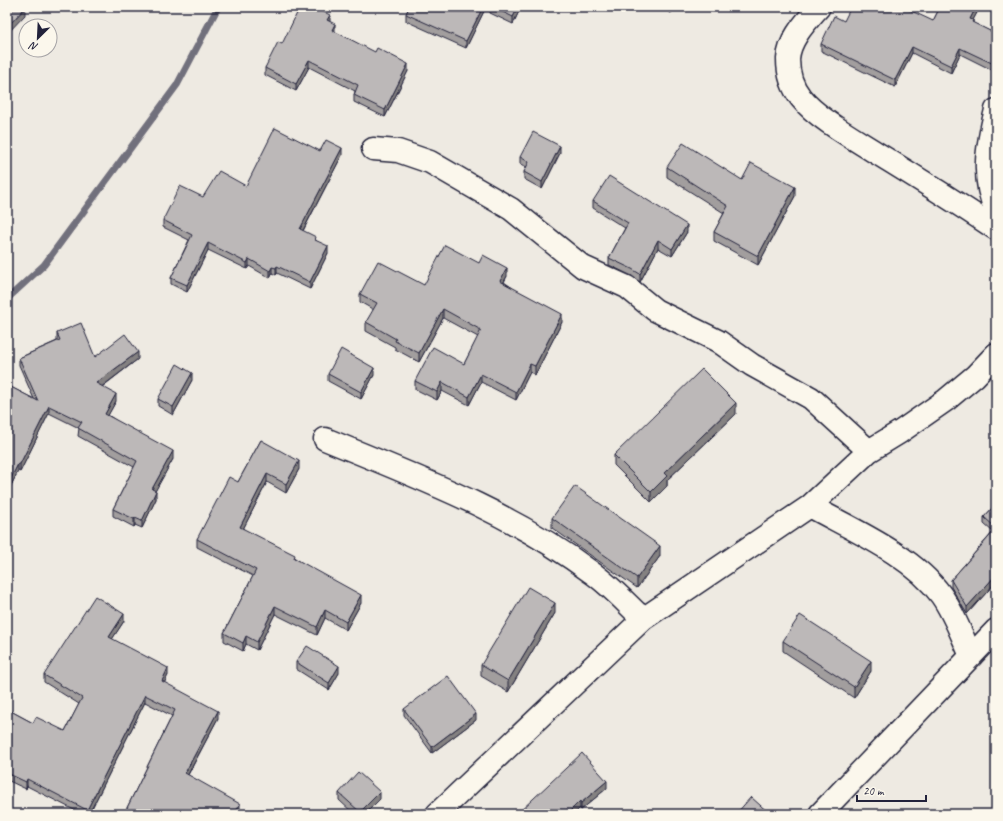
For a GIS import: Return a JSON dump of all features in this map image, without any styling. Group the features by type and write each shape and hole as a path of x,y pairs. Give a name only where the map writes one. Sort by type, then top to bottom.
{"street":[{"path":"819,7 794,39 788,58 794,89 802,100 851,137 996,229"},
{"path":"996,110 987,156 986,175 996,212"},
{"path":"373,149 398,151 430,162 505,205 584,267 627,287 655,310 718,341 752,365 811,398 869,451"},
{"path":"437,814 643,619 810,506 869,451 900,432 946,400 975,376 996,354"},
{"path":"325,438 450,491 531,532 592,572 643,619"},
{"path":"810,506 908,561 941,595 953,615 971,656"},
{"path":"820,814 996,630"}],"building":[{"path":"7,7 25,8 7,27"},
{"path":"300,7 307,10 308,7 314,7 330,15 327,20 335,24 332,30 375,52 377,48 408,64 385,110 354,95 358,85 309,60 296,84 265,68 278,42 282,44"},
{"path":"409,7 483,7 466,41 406,14"},
{"path":"493,7 518,7 513,17"},
{"path":"851,7 903,7 933,21 940,7 976,7 970,19 973,20 972,22 996,34 996,65 960,48 951,66 912,47 895,80 821,44 834,16 844,21"},
{"path":"275,128 320,151 326,140 342,148 300,229 316,237 315,240 328,246 310,282 277,266 276,268 272,267 270,271 249,259 247,263 208,243 187,285 171,278 192,235 163,220 180,186 203,197 219,171 246,186"},
{"path":"533,132 560,146 542,182 524,172 529,162 520,157"},
{"path":"683,143 742,180 751,163 795,187 758,256 714,232 728,206 667,167"},
{"path":"609,176 687,225 672,249 658,240 640,274 609,258 628,223 593,201"},
{"path":"445,245 479,263 483,255 507,268 500,281 562,314 535,366 530,364 516,392 481,374 469,397 442,382 437,392 415,381 433,347 464,364 481,330 443,309 419,353 395,341 396,339 366,322 377,303 360,294 378,261 424,285"},
{"path":"81,323 95,357 125,334 138,352 96,383 116,394 105,414 173,451 152,489 156,491 142,521 135,518 134,519 113,509 137,461 78,428 82,422 49,406 20,464 18,464 7,486 7,385 38,401 19,358 60,340 57,333"},
{"path":"341,349 374,368 361,392 328,374"},
{"path":"177,364 192,373 173,407 158,399"},
{"path":"702,369 736,403 664,473 667,476 651,492 614,455"},
{"path":"261,440 299,461 286,484 267,474 240,527 295,555 294,558 361,595 346,622 325,610 317,627 275,606 257,642 246,636 243,643 224,633 256,570 197,539 229,477 238,482"},
{"path":"575,486 660,546 637,578 552,518"},
{"path":"996,504 996,528 984,517"},
{"path":"996,529 996,575 967,607 951,580"},
{"path":"528,587 555,603 508,681 481,665"},
{"path":"95,596 124,614 109,637 168,668 162,681 218,711 185,773 240,804 235,814 124,814 175,710 145,695 87,810 27,779 26,782 7,773 7,709 33,723 36,717 65,731 82,698 44,675"},
{"path":"800,615 871,661 854,687 783,641"},
{"path":"307,646 339,666 329,683 296,662"},
{"path":"448,676 476,714 432,747 404,709"},
{"path":"582,753 607,781 581,803 580,801 567,814 517,814"},
{"path":"358,772 380,792 360,812 339,793"},
{"path":"751,797 770,814 736,814"}],"waterway":[{"path":"7,299 44,265 177,85 218,7"}]}
